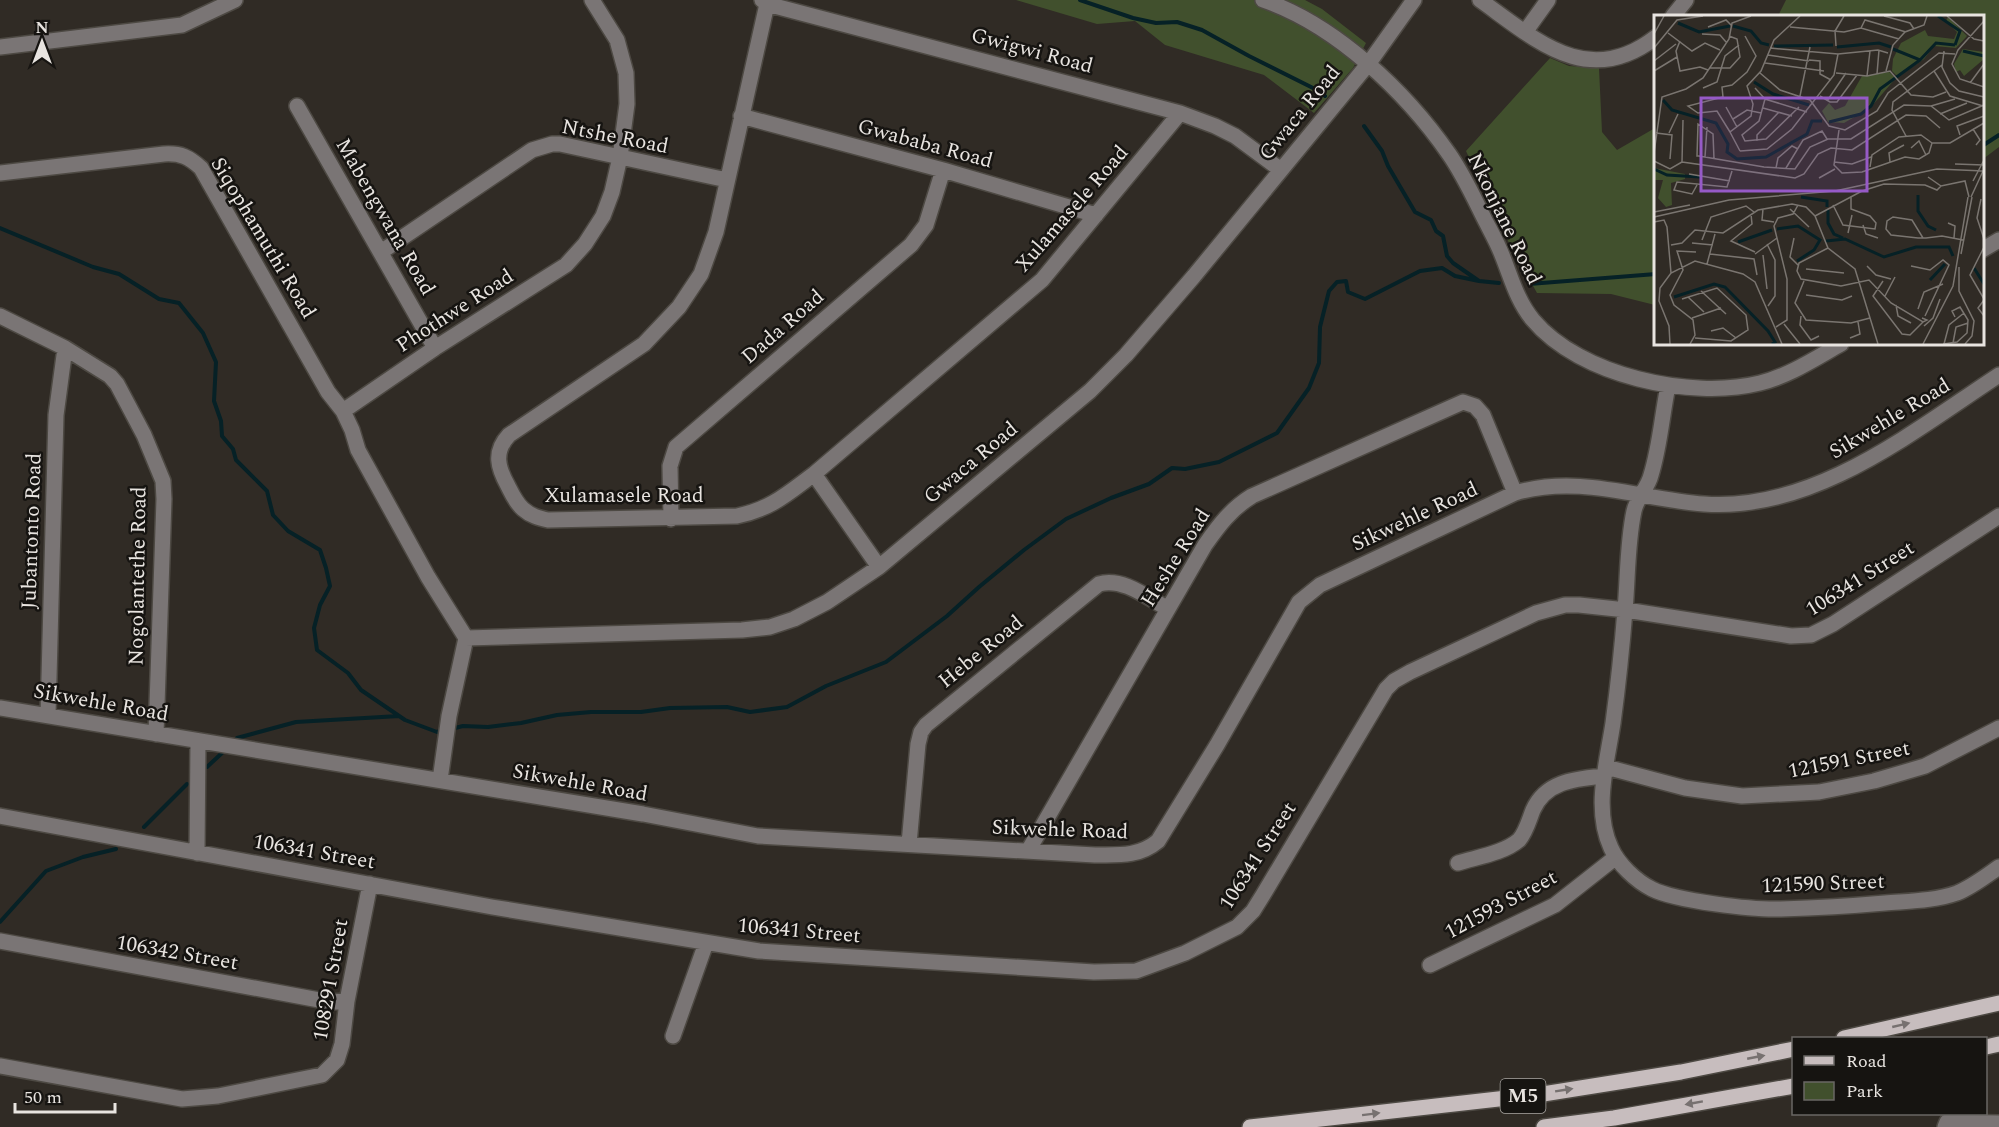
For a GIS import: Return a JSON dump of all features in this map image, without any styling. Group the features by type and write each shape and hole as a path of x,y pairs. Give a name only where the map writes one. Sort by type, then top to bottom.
{"main road":[{"path":"1849,1037 1999,1003"},
{"name":"M5","path":"1250,1127 1543,1094 1681,1072 1792,1049"},
{"name":"M5","path":"1544,1127 1614,1118 1792,1086"}],"street":[{"path":"0,47 182,25 197,20 235,0"},
{"name":"Phothwe Road","path":"343,411 435,348 566,265 585,244 603,216 612,192 620,157 627,104 626,73 617,40 592,0"},
{"name":"Nkonjane Road","path":"1266,0 1319,27 1369,63 1426,124 1468,184 1522,304 1533,320 1549,336 1572,353 1606,368 1668,386 1733,388 1762,383 1805,365 1839,345"},
{"name":"Gwaca Road","path":"466,638 741,630 770,627 794,619 827,602 879,567 1103,379 1194,276 1369,63 1414,0"},
{"path":"1480,0 1554,51 1586,60 1626,54 1654,38"},
{"path":"1525,32 1548,0"},
{"path":"1674,15 1686,0"},
{"name":"Gwigwi Road","path":"765,2 1180,113 1235,136 1281,170"},
{"name":"Xulamasele Road","path":"765,2 716,232 701,274 679,307 644,344 509,435 498,451 499,470 514,499 534,517 548,520 737,516 757,512 785,496 814,474 1042,280 1180,113"},
{"name":"Mabengwana Road","path":"297,106 435,348"},
{"name":"Gwababa Road","path":"741,116 943,170 1096,215"},
{"name":"Ntshe Road","path":"381,252 532,150 552,144 727,180"},
{"name":"Siqophamuthi Road","path":"0,173 164,154 178,153 188,157 201,168 328,392 343,411"},
{"name":"Dada Road","path":"671,519 670,466 676,447 911,245 926,225 943,170"},
{"path":"1984,249 1999,240"},
{"name":"Nogolantethe Road","path":"0,316 65,348 110,376 117,384 144,435 163,481 156,734"},
{"name":"Jubantonto Road","path":"48,715 56,415 65,348"},
{"name":"Sikwehle Road","path":"0,708 440,780 758,836 1129,855 1151,847 1158,841 1299,602 1320,585 1532,488 1566,485 1695,503 1725,504 1772,498 1810,489 1852,469 1999,375"},
{"path":"1626,610 1628,557 1634,512 1652,474 1668,386"},
{"name":"Heshe Road","path":"1028,851 1205,545 1225,516 1236,506 1252,496 1458,403 1469,403 1483,415 1515,494"},
{"path":"343,411 358,450 428,577 466,638 449,716 440,780"},
{"path":"814,474 879,567"},
{"name":"106341 Street","path":"0,816 370,884 759,951 1113,973 1146,969 1215,940 1237,927 1253,910 1386,690 1394,681 1410,672 1547,609 1579,604 1791,636 1811,635 1833,624 1999,516"},
{"name":"Hebe Road","path":"909,844 918,744 921,732 926,725 1100,584 1111,582 1124,585 1168,609"},
{"name":"121590 Street","path":"1626,610 1602,806 1604,826 1611,848 1634,877 1652,889 1669,895 1772,910 1909,902 1943,897 1959,892 1999,867"},
{"name":"121591 Street","path":"1605,771 1685,788 1759,797 1819,792 1874,781 1924,766 1999,728"},
{"path":"198,741 198,853"},
{"path":"1458,863 1500,850 1516,842 1523,834 1537,802 1547,790 1605,771"},
{"name":"121593 Street","path":"1430,965 1555,904 1616,857"},
{"name":"108291 Street","path":"0,1066 190,1099 218,1096 322,1075 337,1060 342,1044 347,1001 370,884"},
{"name":"106342 Street","path":"0,941 330,1002 347,1001"},
{"name":"106341 Street","path":"673,1036 706,943"},
{"path":"1946,1125 1999,1123"}],"green space":[{"path":"1016,0 1305,0 1322,9 1366,43 1353,68 1314,113 1264,75 1165,45 1135,21 1097,24"},
{"path":"1786,0 1999,0 1999,147 1984,158 1984,15 1778,15"},
{"path":"1550,58 1569,66 1599,68 1602,132 1617,150 1654,129 1654,305 1611,294 1537,293 1509,243 1466,151"}],"waterway":[{"path":"1080,0 1133,18 1156,23 1177,22 1202,30 1325,96"},
{"path":"1364,126 1382,151 1388,166 1415,212 1431,220 1436,231 1443,236 1447,256 1453,263 1479,281 1499,283"},
{"path":"1984,145 1999,135"},
{"path":"0,228 93,267 119,274 159,299 179,303 203,333 216,362 214,401 221,421 222,436 233,449 236,460 267,491 273,515 288,531 320,550 330,586 320,605 314,628 317,650 348,673 361,690 405,720 437,732 443,730"},
{"path":"451,729 463,726 488,727 521,723 557,715 591,712 641,712 670,708 727,707 750,712 787,707 826,686 886,662 947,616 1024,550 1066,519 1111,498 1149,484 1172,468 1185,469 1219,462 1277,433 1309,388 1319,363 1320,327 1329,291 1337,282 1346,281 1348,292 1365,299 1420,271 1442,268 1455,276 1479,281"},
{"path":"1529,284 1654,274"},
{"path":"237,738 296,722 399,716"},
{"path":"207,767 222,753"},
{"path":"144,827 187,784"},
{"path":"0,922 46,871 83,857 116,849"}]}
